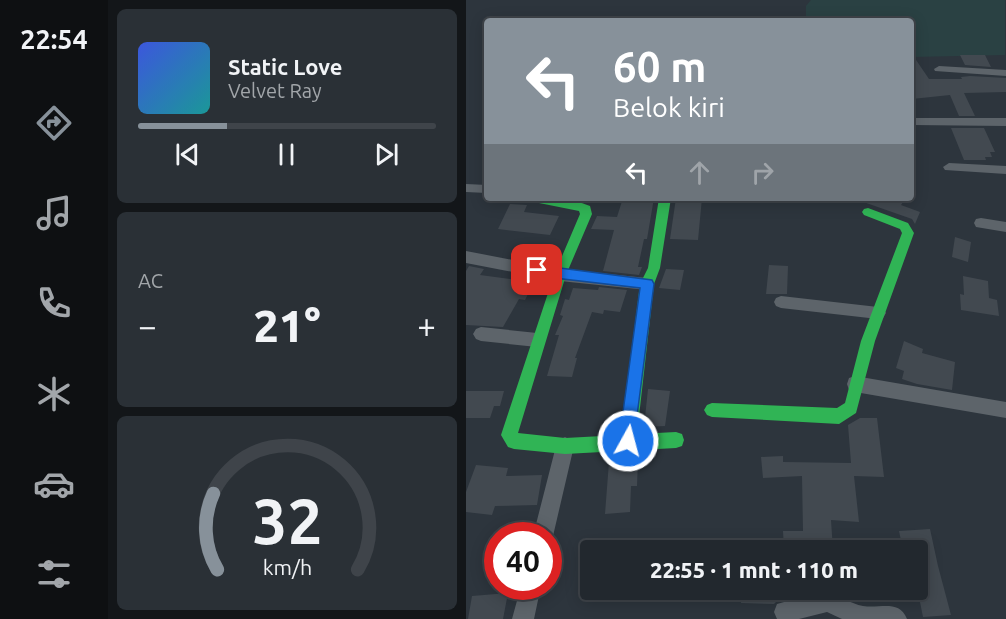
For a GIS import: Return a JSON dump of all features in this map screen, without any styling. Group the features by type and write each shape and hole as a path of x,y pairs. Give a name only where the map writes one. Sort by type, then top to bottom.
{"street":[{"path":"939,69 1006,73"},
{"path":"914,122 1006,122"},
{"path":"949,167 1006,170"},
{"path":"466,188 484,189"},
{"path":"548,201 586,209 586,214 560,275 537,340 509,435 514,441 565,446 676,440"},
{"path":"628,441 647,284 654,268 665,201"},
{"path":"712,410 840,416 851,408 855,384 908,230 904,226 868,212"},
{"path":"981,223 1006,227"},
{"path":"467,258 560,275 647,284"},
{"path":"781,302 878,314"},
{"path":"481,334 537,340"},
{"path":"855,384 1006,410"},
{"path":"546,522 565,446"},
{"path":"523,619 528,600"},
{"path":"785,612 827,601 862,617 894,617 896,619"}],"green space":[{"path":"811,0 1005,0 1005,55 914,57 914,18 806,18 806,6"}],"building":[{"path":"960,55 985,55 991,67 965,65"},
{"path":"914,57 929,79 962,79 961,77 970,76 1006,78 1006,92 964,93 975,116 959,116 950,95 914,99"},
{"path":"951,128 984,128 995,152 990,152 992,157 985,157 986,160 964,160"},
{"path":"622,201 653,201 647,239 644,239 638,267 642,267 639,275 603,271 614,230 591,229 597,216 617,217"},
{"path":"676,201 702,201 698,240 670,239"},
{"path":"861,201 904,201 901,205 920,212 915,224 912,219"},
{"path":"510,204 527,205 524,212 559,216 550,235 498,229"},
{"path":"955,237 971,242 968,262 952,257"},
{"path":"769,265 788,266 787,294 766,294"},
{"path":"469,266 484,269 480,275 534,282 525,300 519,299 503,327 466,325 466,271"},
{"path":"666,269 684,270 680,290 659,288"},
{"path":"963,276 988,281 989,298 997,300 999,316 961,310 960,294 964,295"},
{"path":"599,287 627,290 620,312 604,310 603,314 592,312 575,358 577,358 572,377 547,376 559,335 555,335 563,316 560,315 565,299 569,300 573,288 598,290"},
{"path":"904,341 923,349 922,353 955,362 952,390 902,379 904,371 896,368"},
{"path":"648,389 670,391 665,426 644,427"},
{"path":"466,391 504,391 500,406 494,406 490,418 466,418"},
{"path":"860,418 877,418 884,477 854,476 859,522 831,520 832,540 783,540 783,531 803,531 802,476 763,478 761,457 783,456 783,462 851,463 848,425"},
{"path":"638,460 637,486 631,486 630,512 605,514 609,462"},
{"path":"476,465 508,468 506,476 542,475 537,505 495,506 492,515 466,512 466,492"},
{"path":"930,529 951,615 923,617 920,600 928,600 928,540 901,540 899,531"},
{"path":"484,595 484,600 507,600 503,619 468,619 472,596"},
{"path":"741,600 776,600 774,604 741,603"}],"traffic: fast":[{"path":"550,201 581,207 586,209 586,214 560,275 509,435 514,441 565,446 676,440"},
{"path":"628,441 647,284 654,268 665,201"},
{"path":"712,410 839,416 851,408 868,341 908,233 904,226 868,212"}],"route":[{"path":"537,270 560,275 647,284 628,441"}]}
